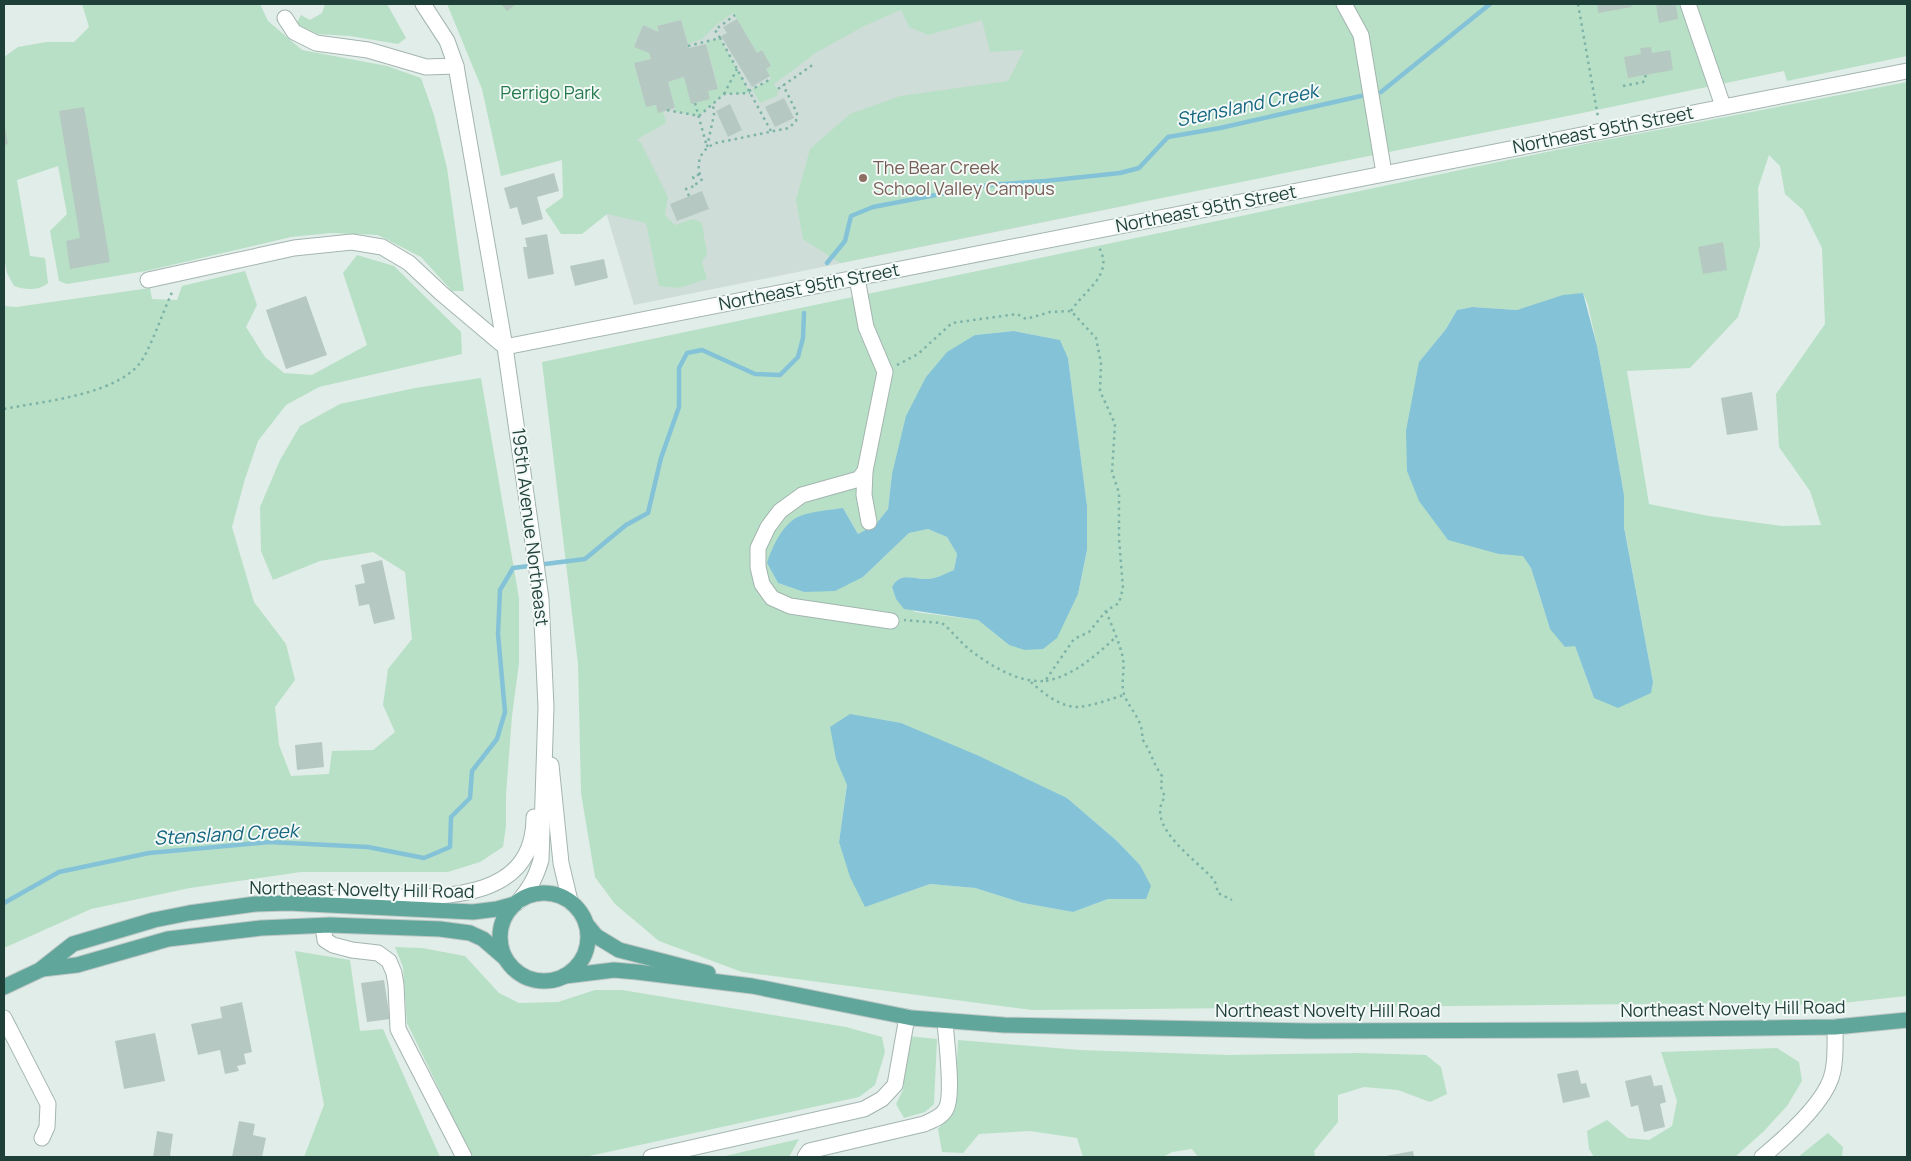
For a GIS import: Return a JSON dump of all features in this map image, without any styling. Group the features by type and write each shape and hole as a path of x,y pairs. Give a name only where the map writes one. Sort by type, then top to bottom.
{"main road":[{"path":"544,893 557,895 570,901 580,911 587,925 589,940 585,954 577,967 565,976 552,980 538,981 525,977 514,969 505,958 501,946 500,934 503,922 509,911 516,903 530,895 544,893"},
{"name":"Northeast Novelty Hill Road","path":"4,987 40,970 73,944 154,920 189,913 256,904 288,903 473,912 497,909 516,903"},
{"name":"Northeast Novelty Hill Road","path":"587,925 596,936 619,950 752,986 907,1017 1004,1026 1309,1030 1835,1028 1907,1020"},
{"name":"Northeast Novelty Hill Road","path":"40,970 77,964 168,939 261,928 324,926 440,929 470,933 483,939 505,958"},
{"name":"Northeast Novelty Hill Road","path":"565,976 614,970 752,986"}],"street":[{"name":"195th Avenue Northeast","path":"423,4 447,42 456,66 505,347 532,532 541,599 546,707"},
{"path":"1344,4 1361,35 1384,174"},
{"path":"1688,4 1723,106"},
{"path":"285,18 294,32 316,43 368,50 426,67 456,66"},
{"name":"Northeast 95th Street","path":"505,347 1907,71"},
{"path":"148,280 294,248 352,242 382,247 408,263 505,347"},
{"path":"857,278 866,327 884,372 865,471 864,494 869,522"},
{"path":"865,471 859,479 802,495 780,511 768,527 758,548 758,567 762,584 772,598 790,606 891,621"},
{"path":"546,707 561,863 570,901"},
{"path":"516,903 531,887 538,874 542,860 546,707"},
{"path":"288,903 309,899 342,897 442,897 465,893 491,885 506,876 517,866 532,842 538,745 546,707"},
{"path":"324,926 325,940 333,945 378,954 389,961 396,985 398,1029 464,1157"},
{"path":"651,1157 864,1108 882,1099 895,1085 907,1017"},
{"path":"4,1018 48,1104 48,1127 42,1138"},
{"path":"805,1157 809,1151 924,1124 941,1116 947,1108 949,1093 945,1021"},
{"path":"1762,1157 1791,1132 1820,1098 1833,1072 1835,1028"}],"path":[{"path":"1578,4 1600,131"},
{"path":"735,15 715,30 771,131"},
{"path":"688,46 720,38"},
{"path":"778,89 814,64"},
{"path":"698,116 724,94 737,69"},
{"path":"1623,86 1643,82 1646,78 1645,75"},
{"path":"724,94 750,92 771,79"},
{"path":"702,181 698,161 702,152 707,147 716,143 789,128 797,118 797,113 783,85"},
{"path":"695,103 707,147"},
{"path":"707,147 714,115 712,104"},
{"path":"667,110 698,116"},
{"path":"689,196 686,189 697,185 693,177 700,174"},
{"path":"1071,311 1078,299 1092,288 1103,269 1104,254 1089,232"},
{"path":"4,409 98,390 125,377 143,359 180,273"},
{"path":"884,372 918,354 952,323 1018,314 1026,319 1050,312 1071,311 1096,338 1101,362 1100,391 1114,424 1112,472 1119,493 1119,539 1124,588 1120,603 1106,611 1089,632 1074,639 1045,681"},
{"path":"1106,611 1123,657 1125,673 1122,684 1124,695 1144,729 1142,739 1148,747 1155,767 1162,776 1160,786 1165,797 1159,812 1167,830 1179,848 1214,880 1218,893 1232,900"},
{"path":"891,621 942,623 970,650 1005,672 1031,682 1046,695 1066,704 1078,707 1124,695"},
{"path":"1031,682 1058,678 1082,667 1116,636"}],"shaded area":[{"name":"The Bear Creek School Valley Campus","path":"625,4 1103,4 1134,204 634,305 588,153 592,10"}],"green space":[{"path":"82,4 260,4 268,21 302,50 387,66 421,78 434,115 447,168 464,291 452,291 421,257 378,235 331,233 291,237 146,271 67,284 59,281 50,231 67,214 58,166 17,180 30,256 45,258 48,283 32,289 14,286 7,273 4,257 4,57 18,47 46,42 74,42 89,27"},
{"path":"325,4 387,4 406,38 398,44 350,36 317,34 296,24 301,15 310,20 322,13"},
{"name":"Perrigo Park","path":"447,4 1907,4 1907,56 1787,81 1784,71 840,263 803,239 796,200 810,149 850,114 900,96 1008,81 1024,50 990,52 982,20 928,35 909,27 901,10 864,26 817,52 774,84 778,91 777,96 760,103 752,89 771,79 766,69 771,66 762,50 757,53 733,13 716,25 702,39 688,44 681,20 657,26 659,32 643,25 634,46 649,53 651,59 634,63 646,107 656,105 658,112 663,111 666,123 636,140 640,141 668,197 665,215 675,225 693,219 702,223 707,254 702,262 707,279 679,288 659,286 646,223 607,214 582,234 561,234 545,210 563,197 562,160 501,176 482,89"},
{"path":"720,38 750,93 724,94 699,116 676,112 668,82 684,77 708,91 718,88 706,42"},
{"path":"1907,82 1907,996 1823,1005 1742,1003 1032,1010 742,972 659,941 615,904 595,877 581,793 578,664 542,362 1590,143","holes":["1769,155 1780,166 1785,194 1803,210 1822,248 1825,324 1776,394 1779,447 1810,491 1821,525 1782,526 1709,516 1649,504 1627,371 1690,368 1738,317 1760,246 1758,188","1583,293 1588,305 1624,495 1624,526 1653,682 1594,698 1575,646 1550,629 1531,568 1523,555 1499,554 1419,362 1446,329 1457,310 1472,307 1517,310","1014,331 1060,340 1068,358 1087,506 1087,550 1078,594 1009,645 978,620 915,612 896,599 892,587 899,579 908,577 930,579 954,570 957,554 947,537 928,529 909,533 863,577 804,592 778,583 767,563 843,508 858,534 876,524 888,509 892,474 975,335","847,785 1067,798 1117,841 1140,865 1146,899 1108,899 1073,912 1023,903 975,888 930,884 896,896 839,842"]},
{"path":"357,255 394,266 461,332 462,354 319,387 286,405 258,441 232,527 254,602 286,644 295,680 275,707 279,745 291,776 329,774 332,751 373,750 395,732 383,705 388,669 412,639 405,572 373,552 320,561 273,580 261,551 260,507 280,460 300,426 340,404 415,388 481,378 519,598 519,663 512,716 506,795 506,826 503,847 480,862 448,872 301,872 190,888 91,909 4,948 4,306 16,307 150,288 152,299 177,300 182,286 245,271 257,305 246,327 265,357 284,373 312,375 367,345 343,273"},
{"path":"395,947 422,948 465,956 499,993 519,1003 558,1002 595,990 622,990 846,1027 882,1037 885,1052 875,1085 859,1097 585,1157 475,1157 471,1155 407,1023 403,967"},
{"path":"295,951 350,960 360,1031 383,1029 440,1157 304,1157 324,1105"},
{"path":"908,1036 937,1039 934,1104 925,1112 904,1118 896,1104 903,1090"},
{"path":"958,1040 1080,1050 1229,1055 1360,1053 1426,1055 1441,1067 1447,1094 1430,1102 1398,1090 1364,1087 1338,1095 1338,1122 1314,1151 1315,1157 1198,1157 1192,1149 1172,1152 1163,1157 1083,1157 1077,1138 1030,1131 979,1134 963,1153 942,1152 938,1129 955,1109"},
{"path":"1777,1048 1799,1062 1802,1081 1787,1106 1764,1131 1735,1157 1594,1157 1589,1149 1587,1131 1607,1120 1628,1138 1649,1140 1672,1126 1677,1101 1661,1052"},
{"path":"1828,1133 1843,1147 1842,1157 1798,1157"},
{"path":"799,1139 789,1157 721,1157"}],"water":[{"path":"1583,293 1597,346 1613,432 1624,495 1624,527 1653,682 1651,693 1618,708 1594,698 1575,646 1565,647 1550,629 1531,568 1523,556 1499,554 1448,540 1419,501 1407,471 1406,431 1419,362 1446,329 1457,310 1472,307 1517,310 1563,295"},
{"path":"1014,331 1060,340 1068,358 1087,506 1087,550 1078,594 1057,638 1043,649 1025,650 1009,645 978,620 904,609 896,599 892,587 899,579 908,577 930,579 954,570 957,554 947,537 928,529 909,533 863,577 835,591 804,592 778,583 767,563 779,536 794,519 810,513 843,508 858,534 876,524 888,509 892,474 906,416 926,377 947,352 975,335"},
{"path":"850,714 901,723 979,756 1067,798 1117,841 1140,865 1151,886 1146,899 1108,899 1073,912 1023,903 975,888 930,884 865,907 850,877 839,842 847,785 836,759 830,727"}],"building":[{"path":"501,4 516,4 507,11"},
{"path":"1597,4 1631,4 1632,7 1598,13"},
{"path":"1656,4 1676,4 1678,19 1659,23"},
{"path":"737,19 757,53 762,50 771,66 766,69 770,76 752,87 721,36 727,33 723,27"},
{"path":"681,20 689,48 706,44 718,89 708,91 710,99 691,104 684,77 668,82 675,108 658,113 656,105 646,107 634,63 651,59 649,53 634,47 643,25 659,32 657,26"},
{"path":"1651,47 1652,53 1670,50 1673,70 1628,78 1624,57 1641,54 1640,48"},
{"path":"784,98 794,118 775,127 765,107"},
{"path":"730,104 742,130 728,137 716,111"},
{"path":"84,107 110,262 70,269 66,241 80,238 59,111"},
{"path":"4,129 8,144 4,145"},
{"path":"554,173 559,191 537,197 543,219 522,225 517,207 510,209 504,188"},
{"path":"702,191 709,209 677,221 670,204"},
{"path":"547,234 554,274 528,279 523,247 527,247 525,238"},
{"path":"1723,242 1727,270 1703,274 1698,247"},
{"path":"604,259 608,278 575,286 570,266"},
{"path":"306,296 327,355 286,369 266,310"},
{"path":"1752,392 1758,430 1727,435 1721,398"},
{"path":"382,560 395,619 374,624 369,604 359,606 355,585 365,583 361,565"},
{"path":"322,742 324,767 297,770 295,745"},
{"path":"384,980 390,1019 367,1022 361,983"},
{"path":"242,1002 252,1052 244,1054 246,1064 237,1066 239,1071 225,1074 220,1050 198,1055 191,1024 222,1018 220,1007"},
{"path":"155,1033 165,1081 124,1089 115,1041"},
{"path":"1578,1070 1581,1084 1586,1083 1590,1097 1563,1103 1557,1074"},
{"path":"1651,1075 1654,1086 1662,1085 1666,1102 1660,1104 1665,1127 1644,1132 1638,1105 1631,1107 1625,1081"},
{"path":"239,1121 255,1124 253,1135 266,1138 262,1157 232,1157"},
{"path":"157,1131 173,1134 170,1155 172,1157 153,1157"},
{"path":"1413,1151 1414,1157 1386,1157 1386,1156"}],"waterway":[{"name":"Stensland Creek","path":"1381,92 1490,4"},
{"name":"Stensland Creek","path":"827,263 845,241 851,216 873,207 988,185 1120,173 1139,168 1168,137 1220,128 1361,96"},
{"name":"Stensland Creek","path":"4,903 59,872 149,853 269,842 368,847 424,858 450,847 451,817 470,798 472,771 497,739 505,712 498,634 500,590 513,568 585,559 626,525 648,513 661,458 679,407 679,368 687,353 702,350 755,374 780,375 798,357 803,338 804,313"}],"place":[{"name":"The Bear Creek School Valley Campus","path":"863,178"}]}
